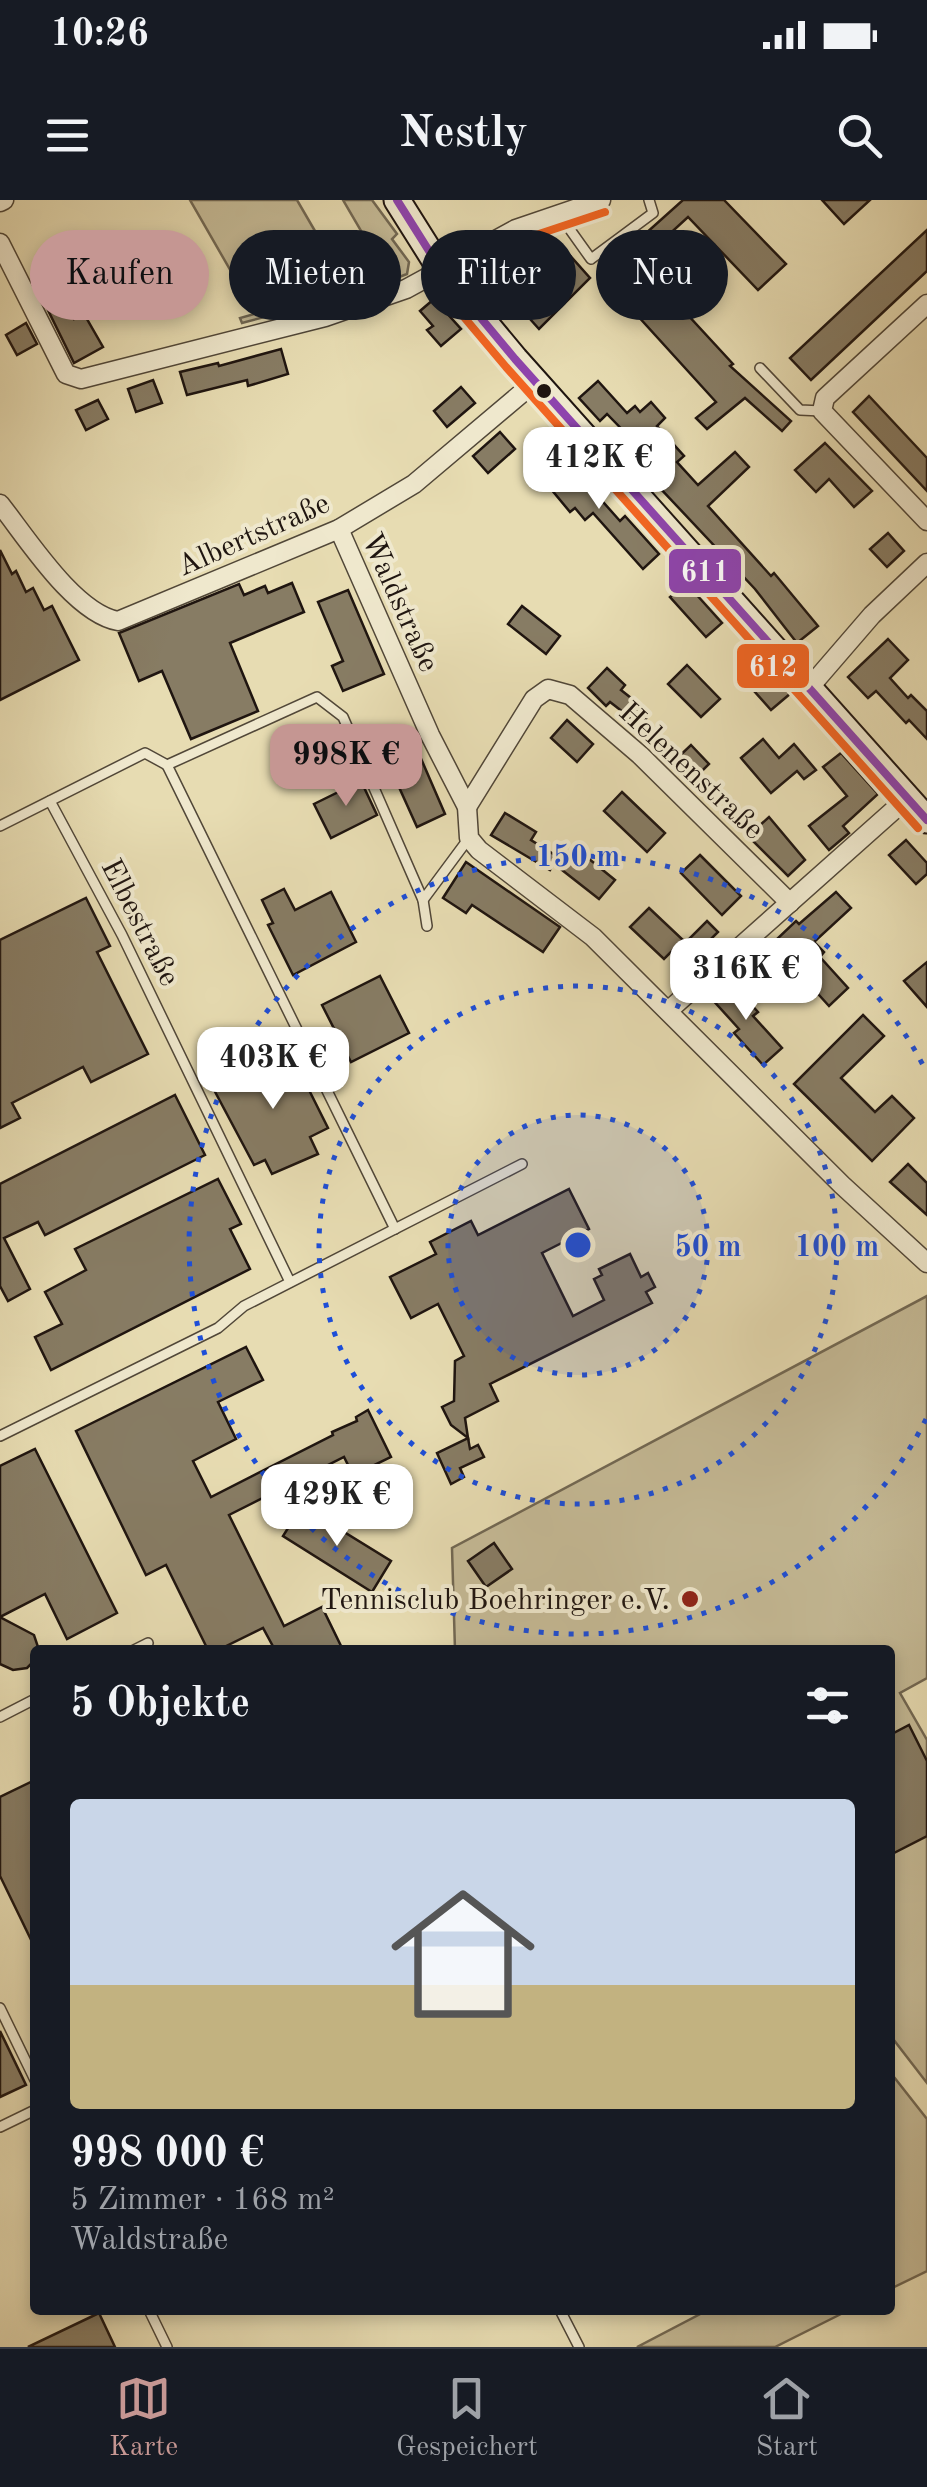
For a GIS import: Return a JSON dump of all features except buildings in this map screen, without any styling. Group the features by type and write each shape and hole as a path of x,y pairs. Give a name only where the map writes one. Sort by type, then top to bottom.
{"main road":[{"path":"397,200 421,239"},
{"path":"483,320 917,811"}],"street":[{"path":"514,230 601,200"},
{"path":"0,243 66,374 72,378 325,316 421,281"},
{"path":"927,304 825,398 822,410 927,521"},
{"name":"Albertstraße","path":"0,504 63,583 100,614 118,622 339,529 414,484 536,382"},
{"name":"Waldstraße","path":"339,529 430,735 467,807 468,838"},
{"path":"809,688 872,615 927,563"},
{"name":"Helenenstraße","path":"467,807 534,699 548,689 570,695 640,755 790,903"},
{"path":"668,1011 790,903 917,811"},
{"path":"468,838 593,937 842,1185 927,1263"}],"lane":[{"path":"564,212 591,259 653,213 649,200"},
{"path":"760,368 800,410 822,410"},
{"path":"167,765 317,696 344,717 423,900 427,926"},
{"path":"0,826 146,753 167,765 394,1229"},
{"name":"Elbestraße","path":"50,801 122,935 290,1282"},
{"path":"423,900 468,838"},
{"path":"0,1436 218,1328 244,1306 522,1164"},
{"path":"144,1645 148,1643"},
{"path":"0,1717 30,1702"},
{"path":"0,2008 30,2070"},
{"path":"0,2127 30,2112"},
{"path":"151,2315 167,2347"},
{"path":"563,2315 580,2347"}],"shaded area":[{"path":"190,200 297,200 314,230 229,230 229,268"},
{"path":"343,200 372,200 394,230 361,230"},
{"path":"401,251 409,262 407,274 401,276"},
{"name":"Tennisclub Boehringer e.V.","path":"927,1296 927,1678 900,1693 927,1740 927,2083 895,2041 895,1645 455,1645 452,1548"},
{"path":"895,2078 927,2119 927,2271 895,2287"},
{"path":"698,2315 839,2315 775,2347 637,2347"}],"transit line":[{"name":"611","path":"397,200 441,270 515,359 927,820"},
{"name":"612","path":"551,230 605,212"},
{"name":"612","path":"466,320 918,828"}],"place":[{"name":"Tennisclub Boehringer e.V.","path":"690,1599"}]}
